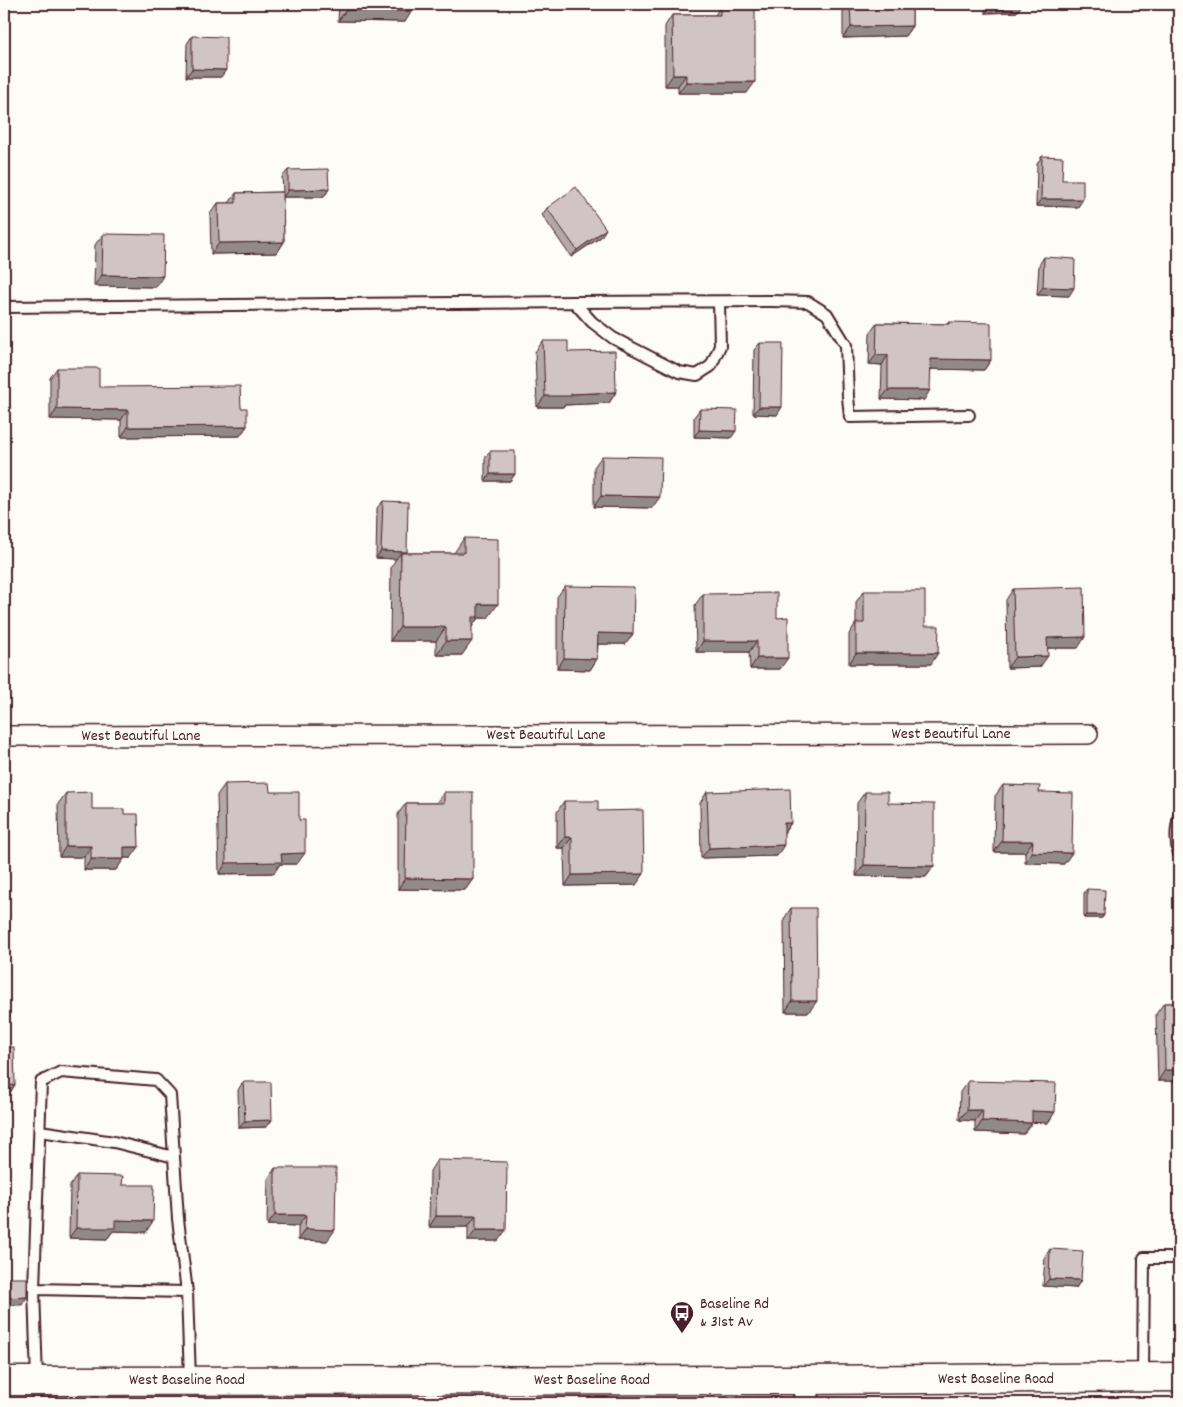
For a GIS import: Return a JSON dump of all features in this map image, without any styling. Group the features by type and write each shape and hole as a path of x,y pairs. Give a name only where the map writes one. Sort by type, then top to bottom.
{"main road":[{"name":"West Baseline Road","path":"4,1381 190,1380 807,1392 1179,1377"}],"street":[{"name":"West Beautiful Lane","path":"4,736 1088,734"}],"lane":[{"path":"574,302 592,322 613,338 679,372 697,375 711,366 720,346 719,302"},
{"path":"4,307 808,302 827,314 846,345 850,417 969,415"},
{"path":"1179,816 1176,828 1176,844 1179,854"},
{"path":"37,1381 34,1289 41,1082 61,1072 156,1080 170,1095 178,1219 187,1292 190,1380"},
{"path":"40,1131 114,1142 174,1157"},
{"path":"1142,1377 1144,1258 1179,1258"},
{"path":"34,1289 187,1292"}],"building":[{"path":"346,4 412,4 412,11 346,10"},
{"path":"850,4 912,4 912,26 851,27"},
{"path":"991,4 1022,4 1022,5 991,6"},
{"path":"720,7 755,7 755,82 686,82 686,75 673,75 672,15 720,15"},
{"path":"192,36 226,37 226,70 192,69"},
{"path":"1042,156 1063,157 1062,180 1083,180 1083,199 1041,199"},
{"path":"328,169 329,189 288,190 288,170"},
{"path":"576,187 606,229 577,250 547,208"},
{"path":"283,192 284,242 219,243 218,203 236,203 236,193"},
{"path":"103,234 164,235 163,276 102,275"},
{"path":"1044,257 1075,259 1074,288 1043,287"},
{"path":"949,322 991,323 991,360 931,359 930,390 888,390 888,355 876,355 877,323 949,324"},
{"path":"543,341 568,341 568,352 615,351 616,392 545,396"},
{"path":"760,343 783,343 782,407 759,407"},
{"path":"57,368 99,368 99,387 240,386 241,408 247,408 247,426 128,427 128,410 57,409"},
{"path":"700,409 737,410 736,431 699,430"},
{"path":"490,451 515,451 515,474 490,474"},
{"path":"602,456 661,457 660,497 601,496"},
{"path":"383,501 408,502 407,552 381,551"},
{"path":"464,538 498,539 498,604 478,604 478,617 472,617 472,641 446,641 446,627 400,627 401,553 464,553"},
{"path":"565,586 634,587 633,634 598,633 597,659 564,658"},
{"path":"1084,587 1085,637 1047,638 1048,656 1015,657 1013,589"},
{"path":"864,591 925,591 925,626 939,626 938,653 856,653 856,623 864,623"},
{"path":"777,593 777,618 788,617 788,658 757,658 757,641 703,641 703,594"},
{"path":"269,783 270,792 299,792 299,820 305,820 305,853 281,854 282,862 226,863 225,784"},
{"path":"1003,785 1040,786 1039,792 1073,793 1072,853 1032,852 1033,841 1002,841"},
{"path":"790,789 791,823 784,823 784,845 709,848 707,792"},
{"path":"92,792 92,809 124,809 124,814 138,814 139,847 124,847 124,859 91,859 91,846 66,846 66,793"},
{"path":"444,792 473,792 473,879 405,878 406,803 444,803"},
{"path":"865,792 888,792 888,803 934,804 934,866 864,865"},
{"path":"564,801 598,801 598,811 643,810 644,874 572,875 572,837 565,837"},
{"path":"1087,889 1105,890 1104,915 1087,915"},
{"path":"791,908 816,908 817,1001 792,1001"},
{"path":"1164,1003 1179,1003 1179,1070 1165,1070"},
{"path":"4,1047 14,1047 15,1085 4,1086"},
{"path":"968,1081 1056,1083 1055,1112 1032,1111 1032,1123 982,1121 983,1110 967,1110"},
{"path":"243,1082 271,1082 272,1120 245,1121"},
{"path":"437,1160 507,1162 506,1230 476,1230 476,1216 436,1216"},
{"path":"275,1168 336,1168 335,1230 305,1229 306,1215 275,1215"},
{"path":"77,1175 123,1176 122,1185 154,1185 153,1221 115,1220 115,1228 76,1228"},
{"path":"1050,1249 1083,1251 1081,1280 1049,1279"},
{"path":"4,1278 27,1278 27,1297 4,1298"}],"place":[{"name":"Baseline Rd & 31st Av","path":"682,1334"}]}
